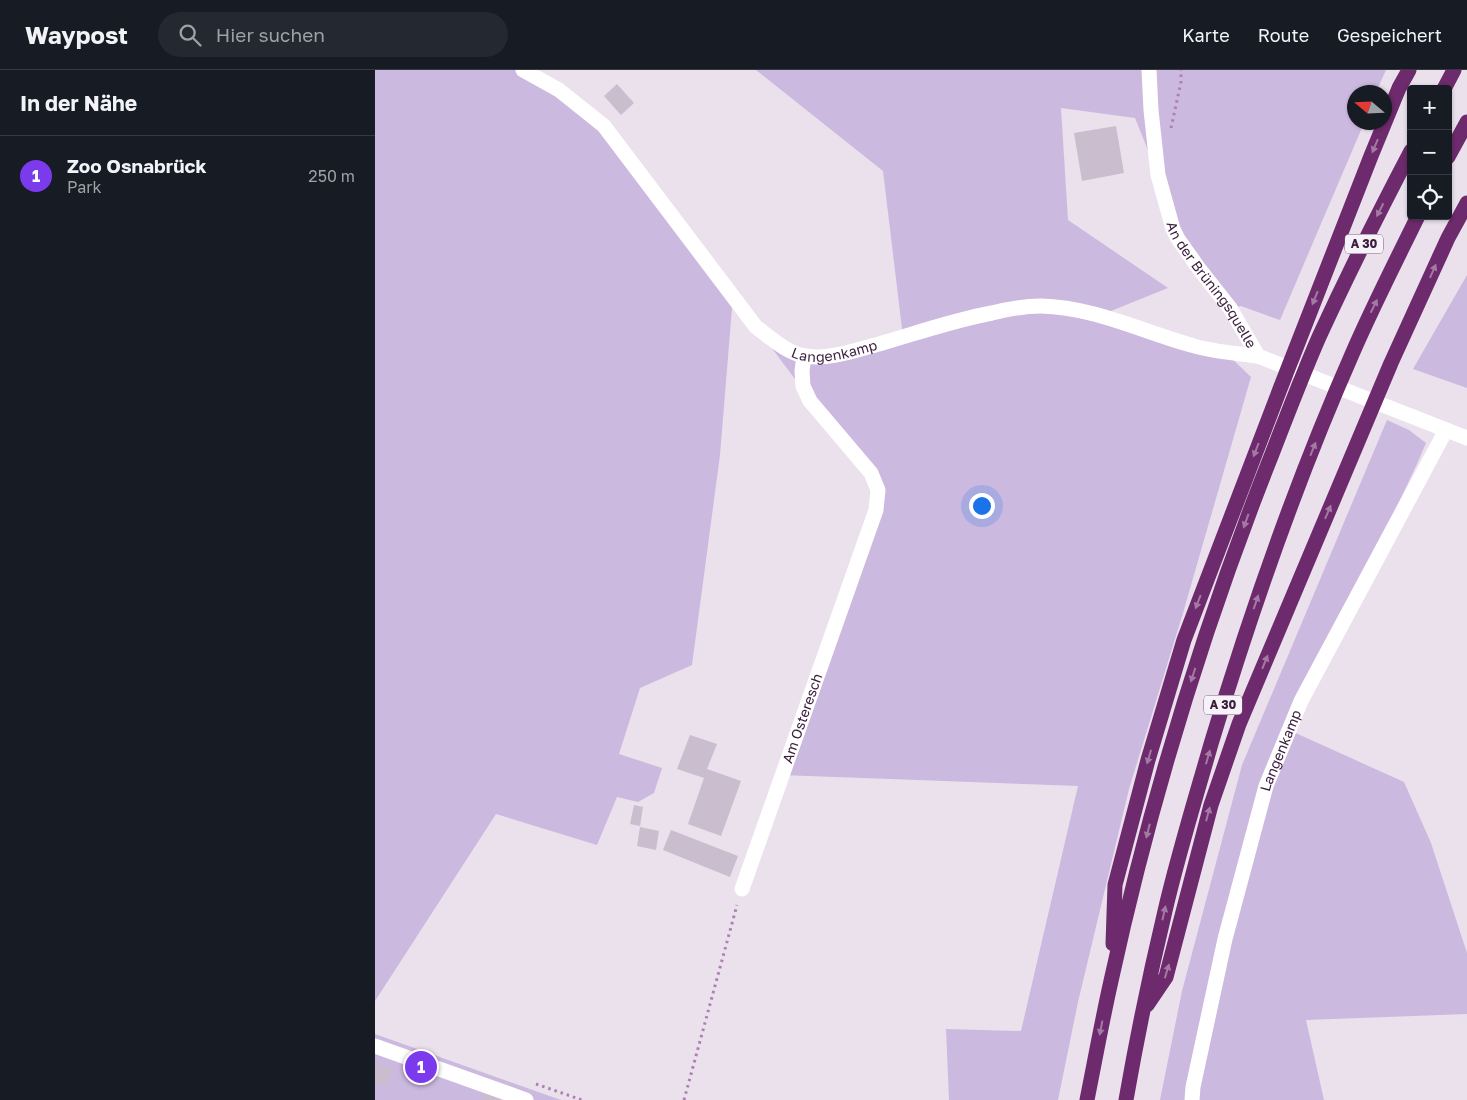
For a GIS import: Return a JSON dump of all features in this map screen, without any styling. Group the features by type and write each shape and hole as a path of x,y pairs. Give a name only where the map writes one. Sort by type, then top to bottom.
{"highway":[{"path":"1111,980 1115,885 1148,760 1184,640 1279,388 1371,156 1399,88 1409,70"},
{"path":"1446,85 1454,70"},
{"path":"1452,150 1467,122"},
{"name":"A 30","path":"1087,1100 1111,980 1157,798 1189,686 1222,588 1258,489 1319,338 1407,159"},
{"path":"1142,1012 1166,977 1211,805 1239,724 1391,363 1447,238 1467,203"},
{"name":"A 30","path":"1127,1100 1142,1012 1165,910 1233,671 1278,538 1330,406 1353,350 1416,220"}],"street":[{"name":"Langenkamp","path":"523,70 547,76 559,90 604,126 756,327 787,349 804,356 822,357 853,351 967,318 1040,306 1070,308 1100,315 1193,346 1258,356"},
{"name":"An der Brüningsquelle","path":"1149,70 1158,175 1173,228 1178,239 1229,308 1258,356 1467,438"},
{"name":"Am Osteresch","path":"742,889 876,510 877,490 871,473 810,401 803,386 804,356"},
{"name":"Langenkamp","path":"1192,1100 1225,938 1266,786 1301,701 1446,430"},
{"path":"375,1046 526,1100"}],"path":[{"path":"683,1100 742,889"}],"shaded area":[{"path":"375,70 523,70 604,126 733,296 720,455 692,665 640,688 619,754 662,768 654,793 638,802 617,797 597,845 496,814 375,1001"},
{"path":"756,70 1386,70 1379,85 1347,85 1347,130 1361,130 1280,320 1241,306 1230,308 1178,239 1158,175 1135,118 1061,108 1068,220 1168,288 1101,315 1225,352 1251,377 1183,613 1129,789 1078,1002 1058,1100 949,1100 946,1029 1021,1031 1078,786 781,775 878,490 756,327 804,356 903,337 883,171"},
{"path":"1467,275 1467,388 1413,369"},
{"path":"1387,420 1409,430 1426,443 1342,623 1289,730 1404,782 1431,843 1467,953 1467,1014 1306,1020 1324,1100 1160,1100 1182,991 1242,765"},
{"path":"375,1034 561,1100 375,1100"}],"building":[{"path":"617,84 634,103 621,115 604,96"},
{"path":"1116,126 1124,173 1082,181 1074,133"},
{"path":"690,735 717,744 707,769 741,781 721,836 688,824 704,778 677,769"},
{"path":"634,805 643,807 640,826 630,824"},
{"path":"640,827 659,831 656,850 637,846"},
{"path":"671,830 738,856 730,877 663,850"},
{"path":"375,1063 393,1069 387,1087 375,1083"},
{"path":"484,1092 505,1100 481,1100"}],"place":[{"name":"Zoo Osnabrück","path":"421,1067"}]}
